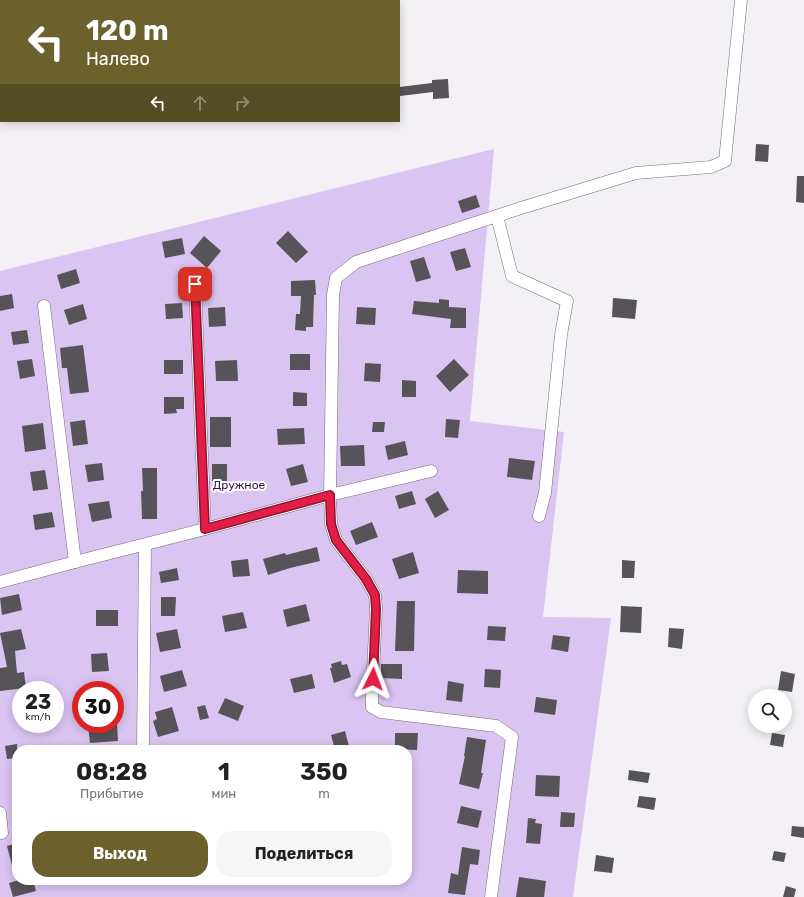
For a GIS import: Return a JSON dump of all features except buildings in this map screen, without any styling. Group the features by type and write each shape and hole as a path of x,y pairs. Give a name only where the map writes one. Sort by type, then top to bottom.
{"street":[{"path":"491,897 512,737 496,726 381,712 372,707 376,609 375,595 366,579 336,540 331,524 330,495 333,295 336,278 356,262 521,208 636,173 711,167 725,162 741,0"},
{"path":"497,216 512,276 567,301 561,335 545,493 539,516"},
{"path":"195,284 205,529"},
{"path":"44,306 75,562"},
{"path":"0,582 330,495 431,471"},
{"path":"143,745 145,545"},
{"path":"0,813 2,833"}],"green space":[{"name":"Дружное","path":"494,149 470,421 564,432 543,617 611,618 573,897 0,897 0,271"}],"route":[{"path":"195,284 205,529 330,495 331,524 336,540 366,579 375,595 376,609 373,679"}]}
